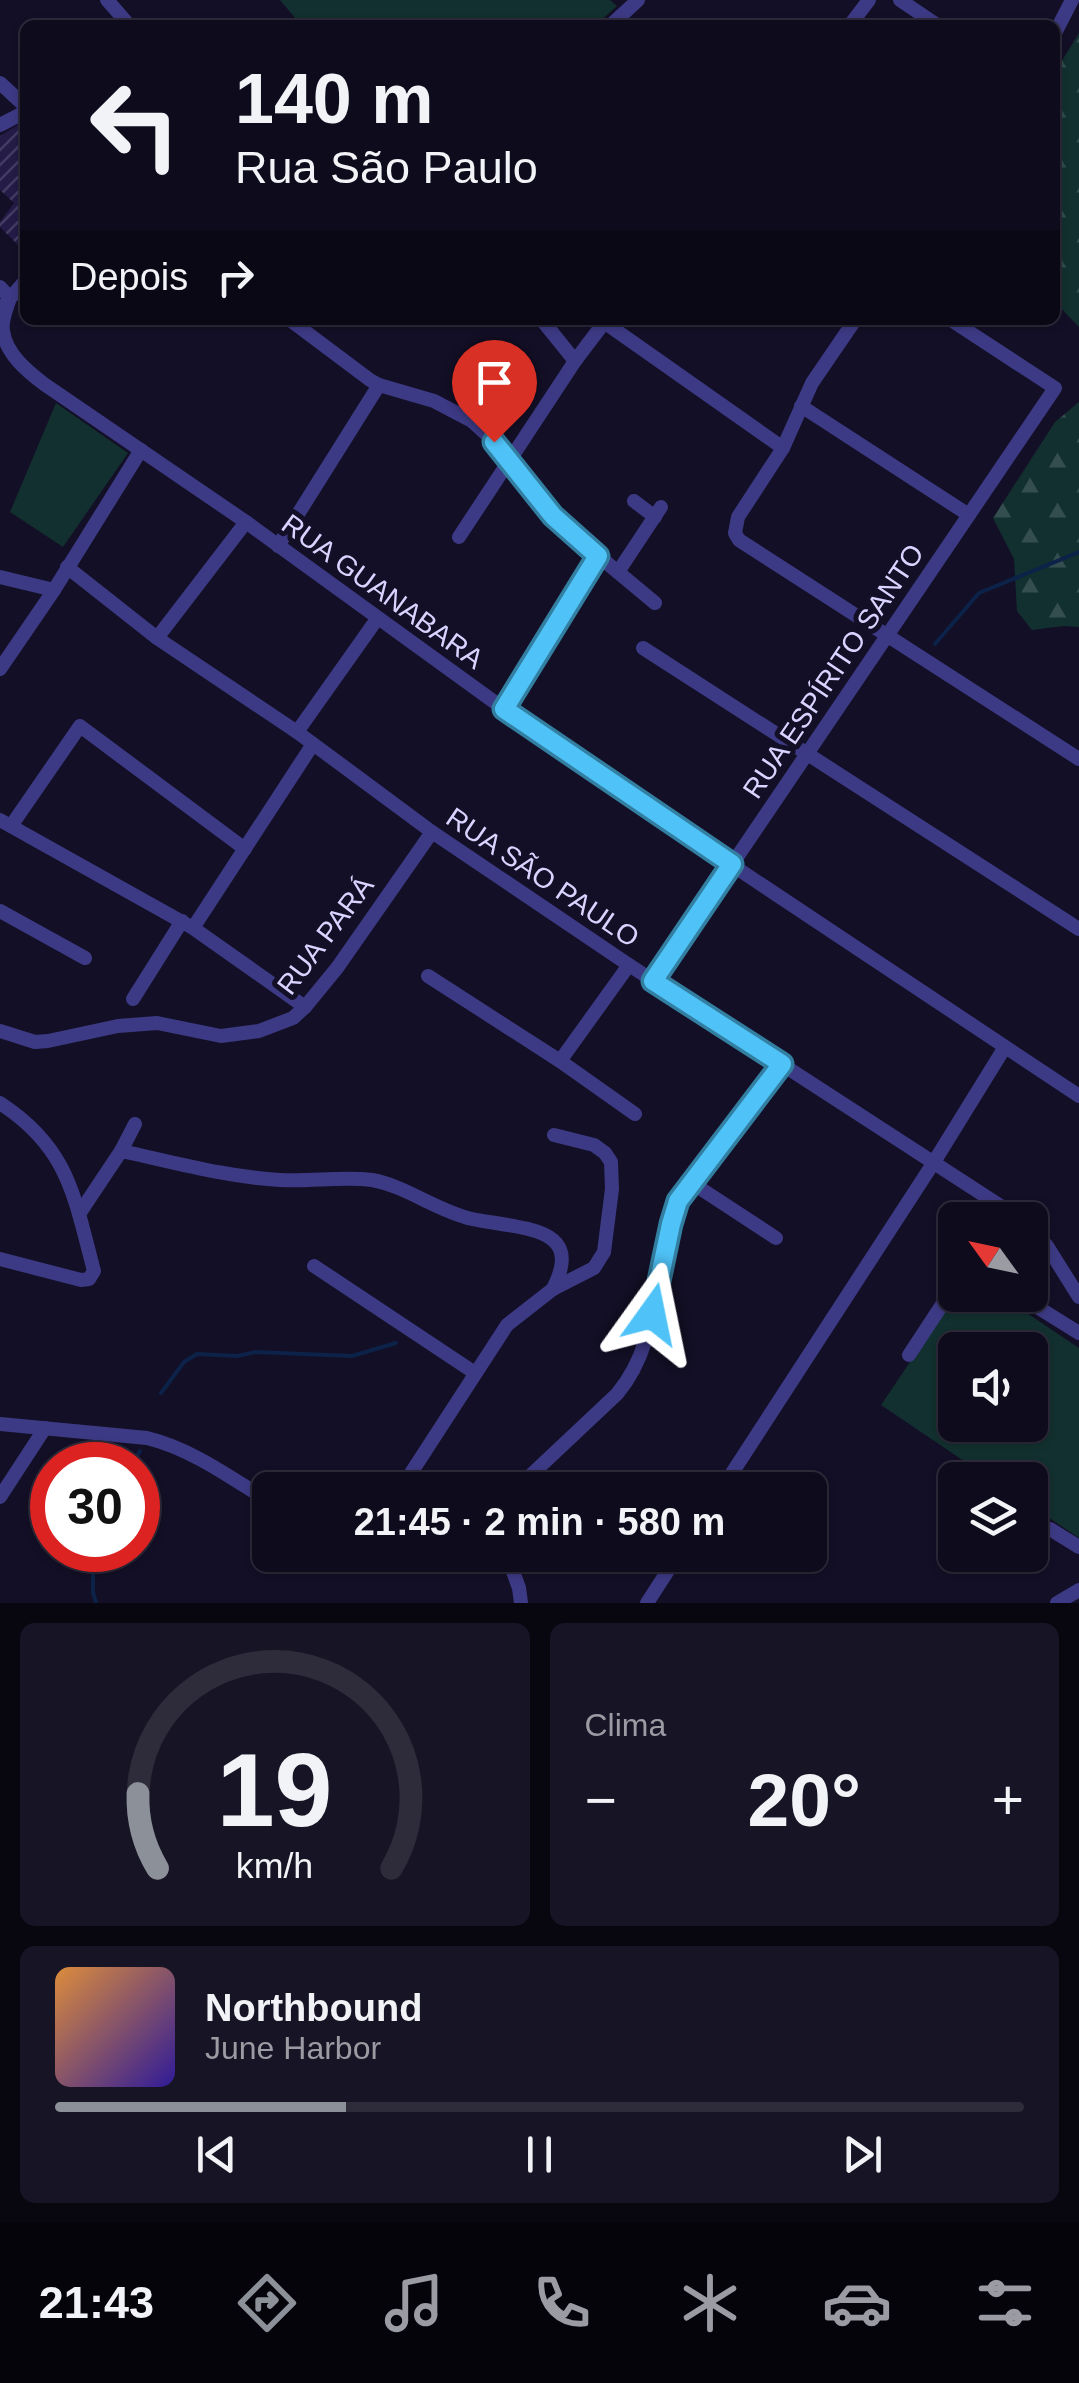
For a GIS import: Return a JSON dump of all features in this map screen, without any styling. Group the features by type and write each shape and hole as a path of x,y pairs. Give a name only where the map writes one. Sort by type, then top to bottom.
{"street":[{"path":"107,0 125,20"},
{"path":"854,20 870,0"},
{"path":"900,0 930,20"},
{"path":"1060,23 1072,0"},
{"path":"0,83 20,104"},
{"path":"0,312 5,292"},
{"name":"RUA GUANABARA","path":"5,292 2,330 13,354 44,384 246,522 504,709 1079,1096"},
{"path":"297,325 379,385 417,394 454,410 484,431 553,516 655,603"},
{"path":"546,325 575,361"},
{"path":"459,537 602,325"},
{"path":"611,325 783,448"},
{"path":"851,325 826,360 783,448 738,517 736,534 1079,759"},
{"name":"RUA ESPÍRITO SANTO","path":"653,981 1055,388 958,325"},
{"path":"278,546 379,385"},
{"path":"801,406 969,516"},
{"path":"0,668 141,450"},
{"path":"618,572 658,512 634,501"},
{"path":"157,638 246,522"},
{"path":"504,709 598,556"},
{"name":"RUA SÃO PAULO","path":"67,567 157,638 297,732 432,832 653,981 998,1202"},
{"path":"0,578 54,590"},
{"path":"297,732 377,619"},
{"path":"642,648 1079,929"},
{"path":"245,849 80,726 6,823 188,924 305,1007"},
{"path":"133,999 245,849 313,744"},
{"name":"RUA PARÁ","path":"0,1031 48,1042 118,1026 157,1024 221,1036 274,1027 305,1007 337,968 432,832"},
{"path":"0,911 85,958"},
{"path":"560,1062 629,965"},
{"path":"428,976 635,1114"},
{"path":"733,1472 1005,1047"},
{"path":"534,1472 631,1378 646,1341 678,1201 782,1064"},
{"path":"0,1103 30,1124 52,1148 79,1214 94,1270 89,1278 81,1280 0,1258"},
{"path":"79,1214 135,1124"},
{"path":"412,1472 507,1325 553,1290 584,1274 600,1261 604,1252 611,1162 594,1145 554,1135"},
{"path":"121,1150 259,1178 353,1178 384,1183 452,1213 530,1230 552,1238 558,1246 562,1265 553,1290"},
{"path":"692,1184 776,1238"},
{"path":"1048,1246 1079,1297"},
{"path":"314,1266 476,1373"},
{"path":"909,1356 938,1312"},
{"path":"1045,1312 1079,1333"},
{"path":"0,1424 162,1441 252,1491"},
{"path":"0,1496 45,1428"},
{"path":"1050,1529 1079,1547"},
{"path":"513,1572 521,1603"},
{"path":"647,1603 667,1572"},
{"path":"1058,1603 1079,1590"}],"green space":[{"path":"280,0 610,0 617,6 602,20 297,20"},
{"path":"1079,33 1079,327 1060,307 1060,64"},
{"path":"1079,402 1079,627 1032,630 1017,611 1014,559 993,518 1055,422"},
{"path":"56,403 128,453 63,547 10,512"},
{"path":"944,1312 1025,1312 1079,1348 1079,1538 1048,1517 1048,1462 965,1462 881,1405"}],"building":[{"path":"20,124 20,247 0,227 14,203 0,190 0,136"}],"waterway":[{"path":"935,644 979,593 1079,552"},
{"path":"161,1393 184,1362 197,1354 352,1356 396,1343"},
{"path":"93,1572 96,1603"}],"route":[{"path":"494,442 553,516 598,556 504,709 732,864 653,981 782,1064 678,1201 652,1314"}]}
